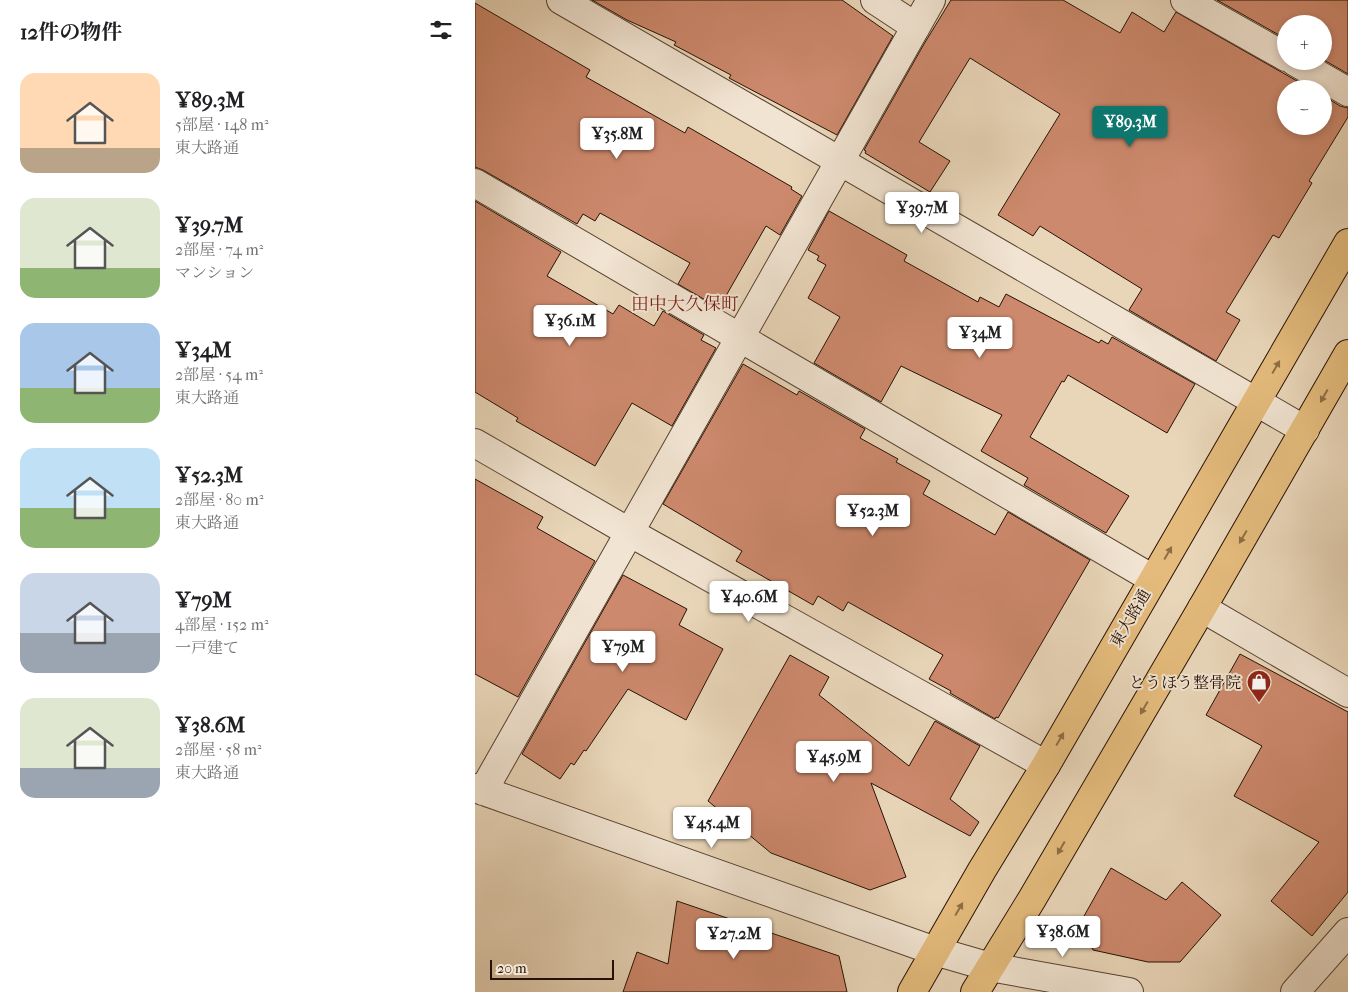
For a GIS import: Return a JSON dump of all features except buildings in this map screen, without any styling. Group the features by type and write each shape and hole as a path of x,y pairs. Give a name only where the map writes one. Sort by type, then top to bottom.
{"main road":[{"name":"東大路通","path":"912,992 982,870 1046,765 1348,243"},
{"path":"975,992 1202,608 1348,354"}],"street":[{"path":"561,0 1305,430"},
{"path":"875,0 916,26"},
{"path":"931,0 629,532 479,790 935,951 989,967 1129,992"},
{"path":"1187,0 1277,52"},
{"path":"1310,70 1348,92"},
{"path":"475,183 1153,579"},
{"path":"475,443 629,532 1046,765"},
{"path":"1202,608 1348,693"},
{"path":"1295,992 1348,932"}],"place":[{"name":"とうほう整骨院","path":"1259,703"}],"district":[{"name":"田中大久保町","path":"685,304"}]}
